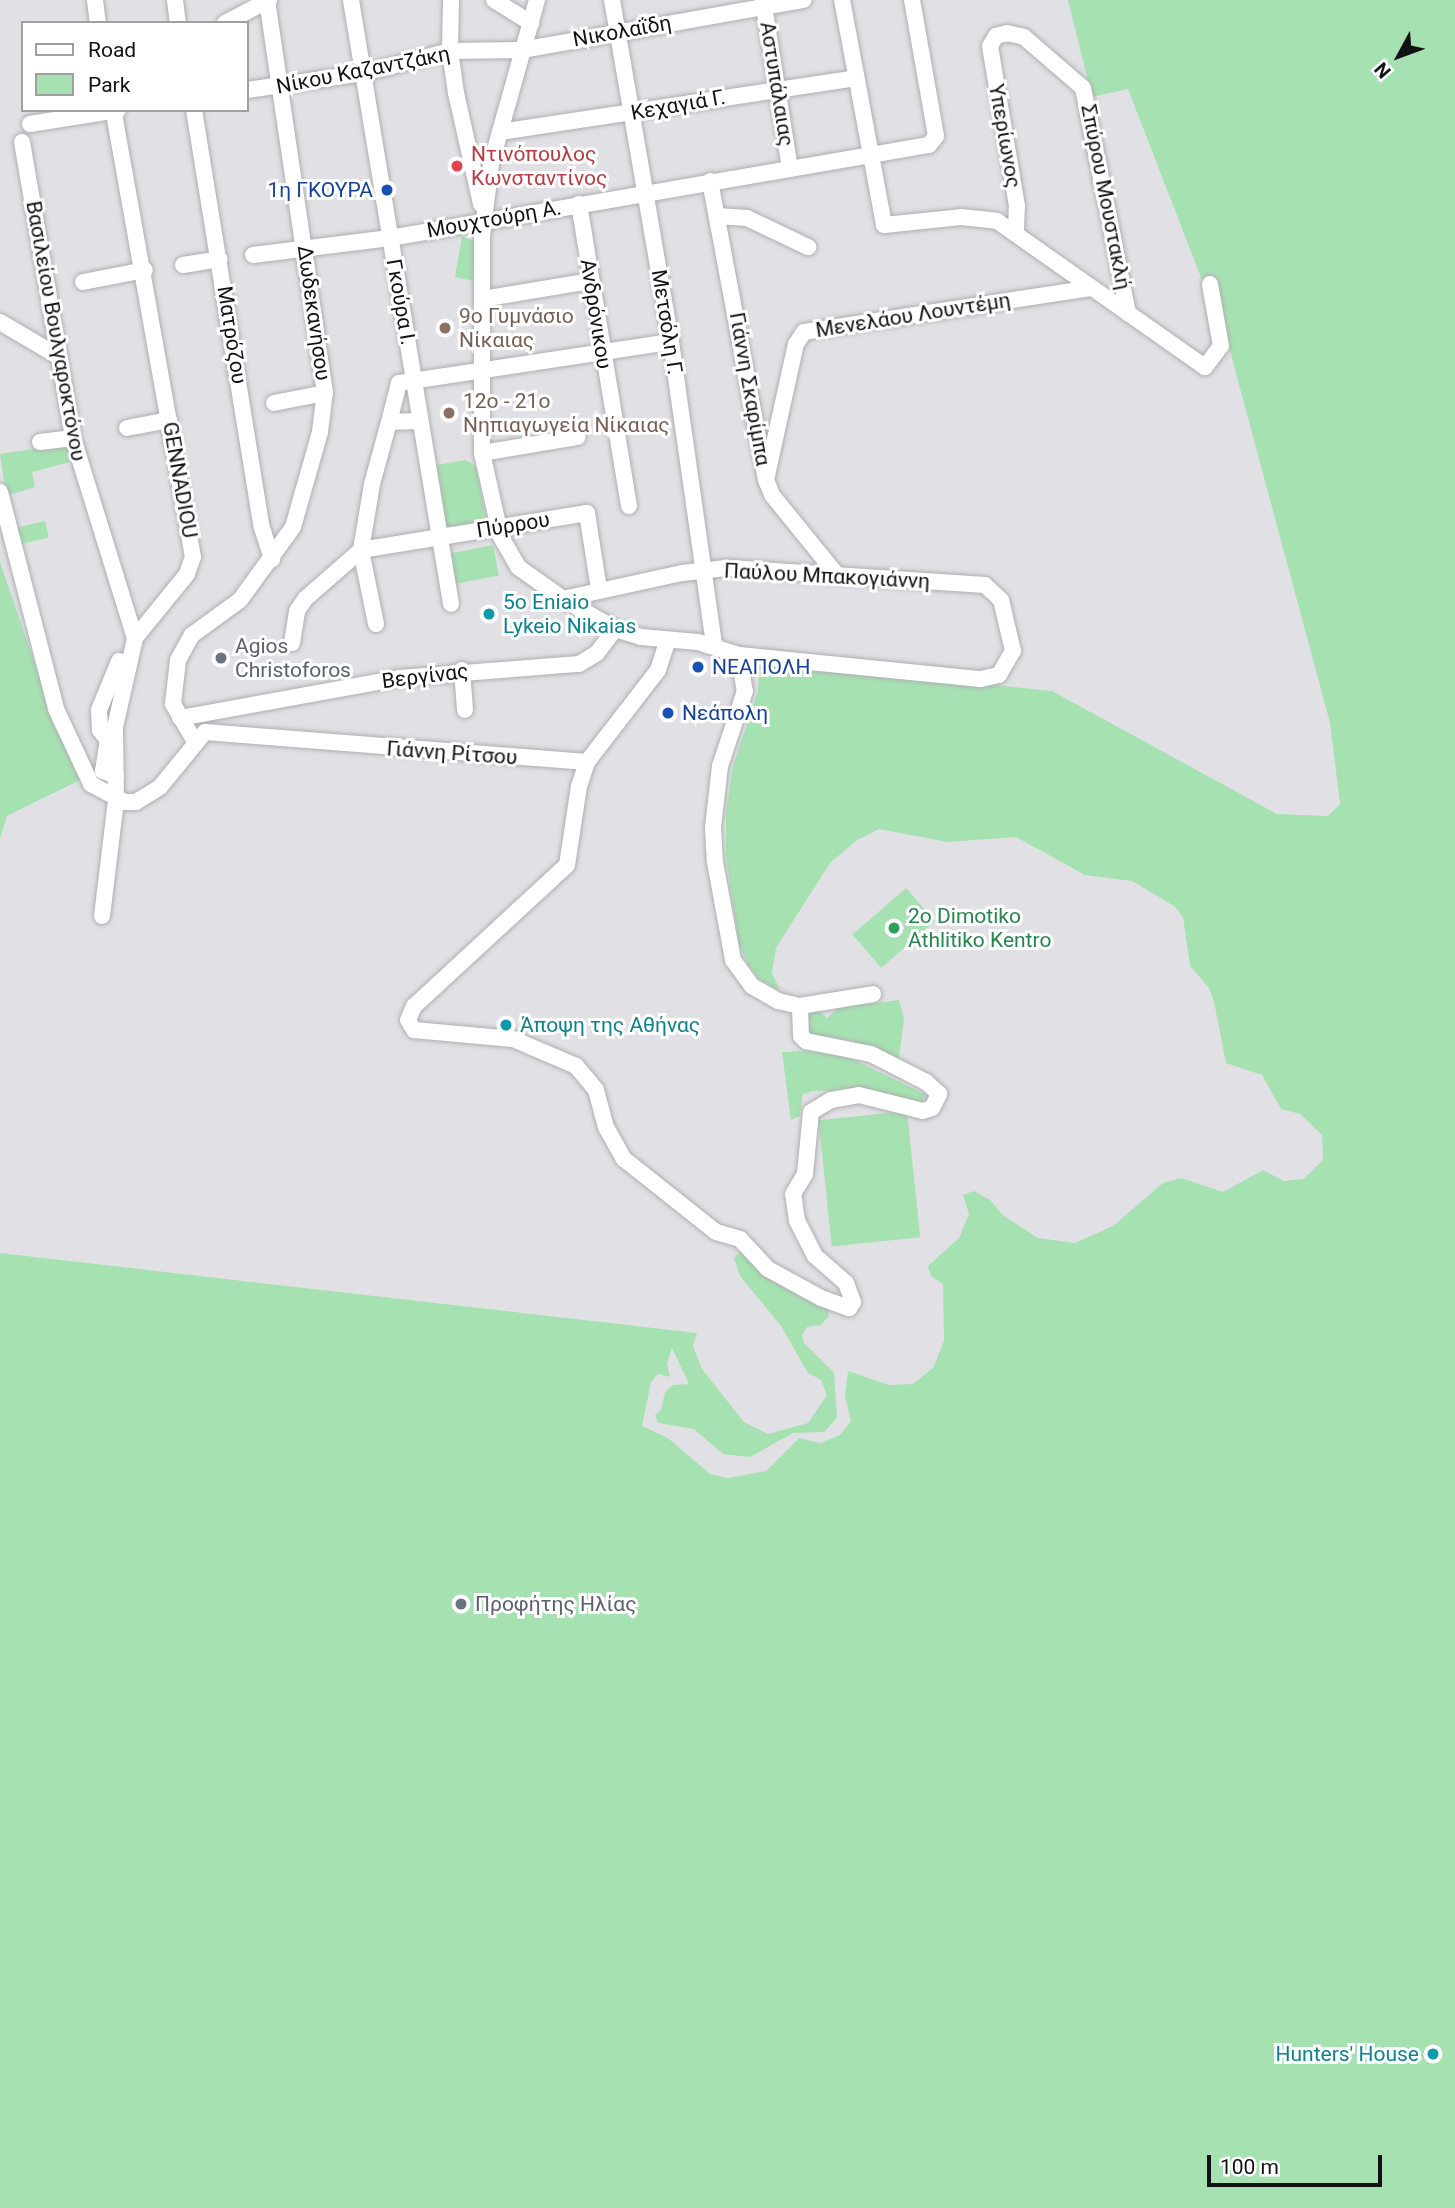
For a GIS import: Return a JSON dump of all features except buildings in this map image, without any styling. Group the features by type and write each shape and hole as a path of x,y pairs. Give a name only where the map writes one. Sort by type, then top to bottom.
{"street":[{"path":"95,0 98,21"},
{"path":"175,0 178,21"},
{"path":"229,21 268,0"},
{"name":"Δωδεκανήσου","path":"194,740 180,718 172,692 185,646 202,627 240,600 293,527 302,503 325,393 268,0"},
{"name":"Γκούρα Ι.","path":"351,0 390,238 407,382 420,421 438,537 452,604"},
{"path":"451,0 450,51 483,219"},
{"path":"494,0 531,23"},
{"path":"537,0 500,132 483,219 482,453 499,528 518,567 563,599 615,629 714,646 739,655 745,691 720,766 713,827 724,919 740,974 766,996 800,1006 873,993"},
{"name":"Μετσόλη Γ.","path":"612,0 628,114 646,195 671,342 714,646"},
{"name":"Νικολαΐδη","path":"522,50 764,3 804,0"},
{"path":"842,0 881,220 891,228 983,218 1016,231 1091,288 1208,367 1221,346 1210,284"},
{"name":"Μουχτούρη Α.","path":"253,255 390,238 483,219 646,195 709,181 929,145 936,136 912,0"},
{"name":"Αστυπάλαιας","path":"764,3 790,168"},
{"name":"Σπύρου Μουστακλή","path":"991,41 1017,33 1079,81 1087,96 1128,314"},
{"name":"Υπερίωνος","path":"991,41 1017,206 1016,231"},
{"name":"Νίκου Καζαντζάκη","path":"248,90 363,73 450,51 522,50"},
{"name":"Κεχαγιά Γ.","path":"500,132 856,78"},
{"path":"53,112 30,124 108,112"},
{"name":"GENNADIOU","path":"102,916 116,800 115,727 135,638 187,574 193,557 145,270 114,112"},
{"name":"Ματρόζου","path":"194,112 262,528 272,559"},
{"name":"Βασιλείου Βουλγαροκτόνου","path":"22,142 56,355 73,438 122,607 135,638"},
{"name":"Γιάννη Σκαρίμπα","path":"709,181 766,480 772,495 837,575"},
{"name":"Ανδρόνικου","path":"579,204 629,506"},
{"path":"717,216 747,218 808,247"},
{"path":"183,265 220,259"},
{"path":"83,282 145,270"},
{"path":"482,299 591,281"},
{"name":"Μενελάου Λουντέμη","path":"766,480 796,344 804,332 1091,288"},
{"path":"0,322 56,355"},
{"path":"376,624 361,550 389,422 407,382 671,342"},
{"path":"274,403 325,393"},
{"path":"127,428 169,420"},
{"path":"389,422 420,421"},
{"path":"482,453 578,437"},
{"path":"40,442 73,438"},
{"path":"0,492 56,709 82,771 99,791 116,800 136,802 148,796 194,740"},
{"name":"Πύρρου","path":"361,550 587,513 599,590"},
{"path":"292,643 297,611 305,599 361,550"},
{"name":"Παύλου Μπακογιάννη","path":"563,599 705,570 837,575 992,587 1001,600 1012,642 1006,668 999,675 981,679 739,655"},
{"name":"Βεργίνας","path":"180,718 462,670 579,664 597,653 615,629"},
{"path":"668,640 663,662 587,762 579,786 567,865 414,1006 408,1020 414,1030 513,1039 576,1066 596,1090 606,1127 624,1159 716,1232 740,1239 768,1269 821,1298 849,1308 853,1302 846,1283 815,1256 797,1221 793,1194 806,1174 811,1112 831,1100 859,1095 923,1111 937,1102 939,1094 926,1082 872,1054 806,1041 801,1036 800,1006"},
{"path":"116,776 103,771 108,740 100,730 99,710 119,661"},
{"path":"462,670 465,710"},
{"name":"Γιάννη Ρίτσου","path":"194,740 205,732 220,732 422,752 587,762"}],"green space":[{"path":"1068,0 1455,0 1455,2208 0,2208 0,1253 697,1333 693,1346 702,1369 744,1422 768,1434 808,1423 827,1395 821,1380 808,1373 781,1326 740,1276 734,1258 742,1250 827,1302 829,1316 821,1325 807,1327 802,1335 804,1343 834,1373 837,1418 824,1432 793,1433 750,1457 723,1454 694,1429 658,1423 655,1415 661,1410 665,1392 673,1385 689,1384 672,1348 667,1363 670,1377 658,1374 651,1382 642,1426 668,1438 710,1474 728,1478 766,1471 799,1438 820,1443 840,1435 851,1421 845,1396 848,1371 889,1385 913,1384 933,1368 944,1341 943,1284 931,1276 928,1266 959,1238 969,1214 963,1195 974,1191 990,1200 1004,1216 1038,1238 1075,1243 1113,1226 1163,1183 1181,1178 1223,1192 1263,1170 1284,1181 1304,1179 1323,1160 1322,1135 1300,1114 1281,1109 1262,1075 1226,1063 1214,1002 1209,988 1190,966 1183,917 1174,906 1132,881 1085,875 1016,837 947,842 879,829 856,841 830,863 776,948 772,973 780,990 762,982 748,965 739,943 726,857 726,812 733,766 758,691 759,665 765,662 1052,691 1277,814 1328,816 1340,804 1330,723 1230,351 1217,280 1202,280 1128,89 1092,97"},
{"path":"462,236 474,241 473,281 455,277"},
{"path":"67,444 70,462 32,472 35,487 6,496 0,454"},
{"path":"465,460 476,466 488,529 443,534 431,466"},
{"path":"45,521 49,538 18,545 14,528"},
{"path":"493,545 499,575 452,585 446,554"},
{"path":"0,562 53,717 82,779 7,816 0,838"},
{"name":"2o Dimotiko Athlitiko Kentro","path":"906,888 935,921 881,968 852,935"},
{"path":"899,1000 904,1018 899,1058 807,1038 806,1013 818,1011 827,1018 838,1008"},
{"path":"805,1051 846,1056 927,1095 921,1102 861,1090 813,1091 803,1094 800,1116 791,1120 782,1052"},
{"path":"907,1111 920,1237 832,1247 818,1120"}],"place":[{"name":"Ντινόπουλος Κωνσταντίνος","path":"457,166"},
{"name":"1η ΓΚΟΥΡΑ","path":"387,190"},
{"name":"9ο Γυμνάσιο Νίκαιας","path":"445,328"},
{"name":"12ο - 21ο Νηπιαγωγεία Νίκαιας","path":"449,413"},
{"name":"5o Eniaio Lykeio Nikaias","path":"489,614"},
{"name":"Agios Christoforos","path":"221,658"},
{"name":"ΝΕΑΠΟΛΗ","path":"698,667"},
{"name":"Νεάπολη","path":"668,713"},
{"name":"2o Dimotiko Athlitiko Kentro","path":"894,928"},
{"name":"Άποψη της Αθήνας","path":"506,1025"},
{"name":"Προφήτης Ηλίας","path":"461,1604"},
{"name":"Hunters' House","path":"1433,2054"}]}
